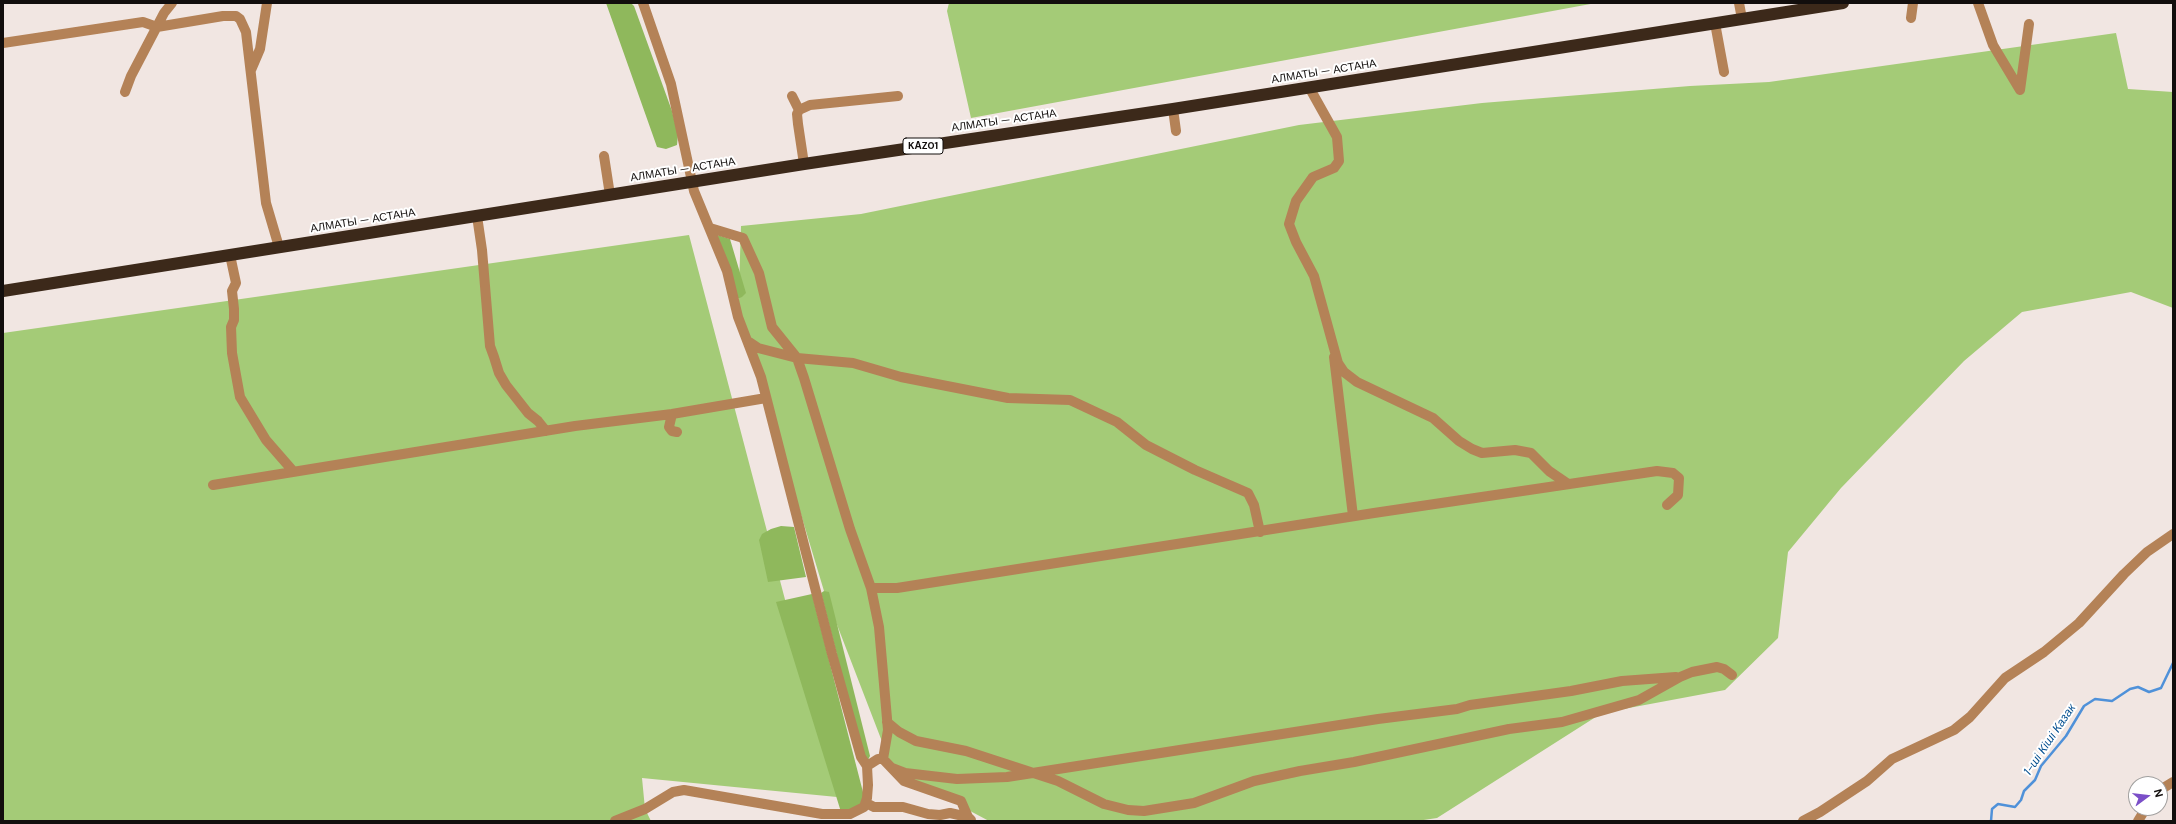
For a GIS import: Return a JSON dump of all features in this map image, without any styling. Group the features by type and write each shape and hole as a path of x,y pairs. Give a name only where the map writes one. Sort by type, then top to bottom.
{"highway":[{"name":"АЛМАТЫ — АСТАНА","path":"3,291 804,164 1173,109 1843,3"}],"street":[{"path":"125,92 131,76 164,13 172,3"},
{"path":"251,70 260,49 267,3"},
{"path":"616,821 645,809 673,792 684,790 822,814 841,815 856,812 864,807 866,803 867,766 861,757 834,661 766,398 749,342 738,317 727,271 691,182 672,84 643,3"},
{"path":"1739,3 1742,19"},
{"path":"1912,18 1913,3"},
{"path":"1978,3 1993,45 2020,90 2029,24"},
{"path":"3,43 143,22 158,27 190,20 236,16 245,27 263,184 279,247"},
{"path":"1715,23 1724,72"},
{"path":"1309,87 1337,136 1340,161 1334,168 1313,177 1296,201 1289,219 1289,224 1296,242 1305,257 1316,282 1334,351 1341,432 1353,516"},
{"path":"792,96 799,110 797,114 804,164"},
{"path":"799,110 810,105 898,96"},
{"path":"1173,109 1176,131"},
{"path":"604,156 610,195"},
{"path":"477,216 483,257 490,346 499,373 506,384 546,431"},
{"path":"710,228 743,238 759,274 772,327 797,358 850,529 871,588 879,627 887,722 883,759"},
{"path":"230,255 236,283 232,291 234,320 231,327 232,353 240,397 266,440 293,471"},
{"path":"749,342 758,348 797,358 853,362 901,377 1008,398 1070,400 1117,422 1146,445 1195,470 1248,493 1254,505 1260,532"},
{"path":"1334,351 1344,372 1356,382 1433,418 1458,441 1472,449 1482,453 1515,450 1531,453 1549,471 1568,484"},
{"path":"213,485 546,431 672,414 766,398"},
{"path":"672,414 669,427 672,431 677,432"},
{"path":"871,588 897,588 1260,532 1353,516 1657,471 1668,472 1679,478 1680,487 1678,495 1667,506"},
{"path":"1803,821 1820,812 1867,781 1892,759 1954,730 1970,717 2005,678 2044,652 2079,623 2124,574 2148,552 2173,534"},
{"path":"892,768 905,774 957,779 1007,777 1457,709 1470,705 1571,691 1622,681 1680,677 1717,667 1724,669 1732,675"},
{"path":"887,722 898,732 916,741 966,751 1058,781 1095,800 1116,807 1144,812 1168,808 1212,797 1254,781 1300,771 1354,762 1509,729 1562,722 1639,700 1680,677"},
{"path":"867,766 878,759 883,759"},
{"path":"883,759 904,781 961,801 970,819"},
{"path":"866,803 874,807 903,806 928,814 940,815 950,813 970,819"}],"green space":[{"path":"606,3 631,3 634,6 672,111 678,135 677,145 666,149 657,147"},
{"path":"949,3 1596,3 971,118 947,11"},
{"path":"2116,33 2128,89 2173,92 2173,308 2131,292 2022,312 1964,361 1841,488 1788,552 1778,638 1725,690 1602,713 1437,818 1417,821 989,821 893,770 824,591 766,398 738,317 741,226 861,214 1299,125 1482,103 1690,86 1769,82"},
{"path":"711,233 730,239 746,293 742,297 737,299"},
{"path":"689,235 837,797 642,778 645,809 651,821 3,821 3,333"},
{"path":"781,526 794,527 806,577 768,582 759,540 762,534"},
{"path":"824,591 829,592 870,756 868,760 864,761 821,593"},
{"path":"812,594 864,796 860,807 841,812 776,602"}],"waterway":[{"name":"1-ші Кіші Казак","path":"1991,821 1992,809 1998,804 2015,807 2021,800 2024,791 2035,780 2041,766 2066,736 2084,706 2095,699 2112,701 2130,689 2138,687 2149,692 2161,688 2173,663"}]}
